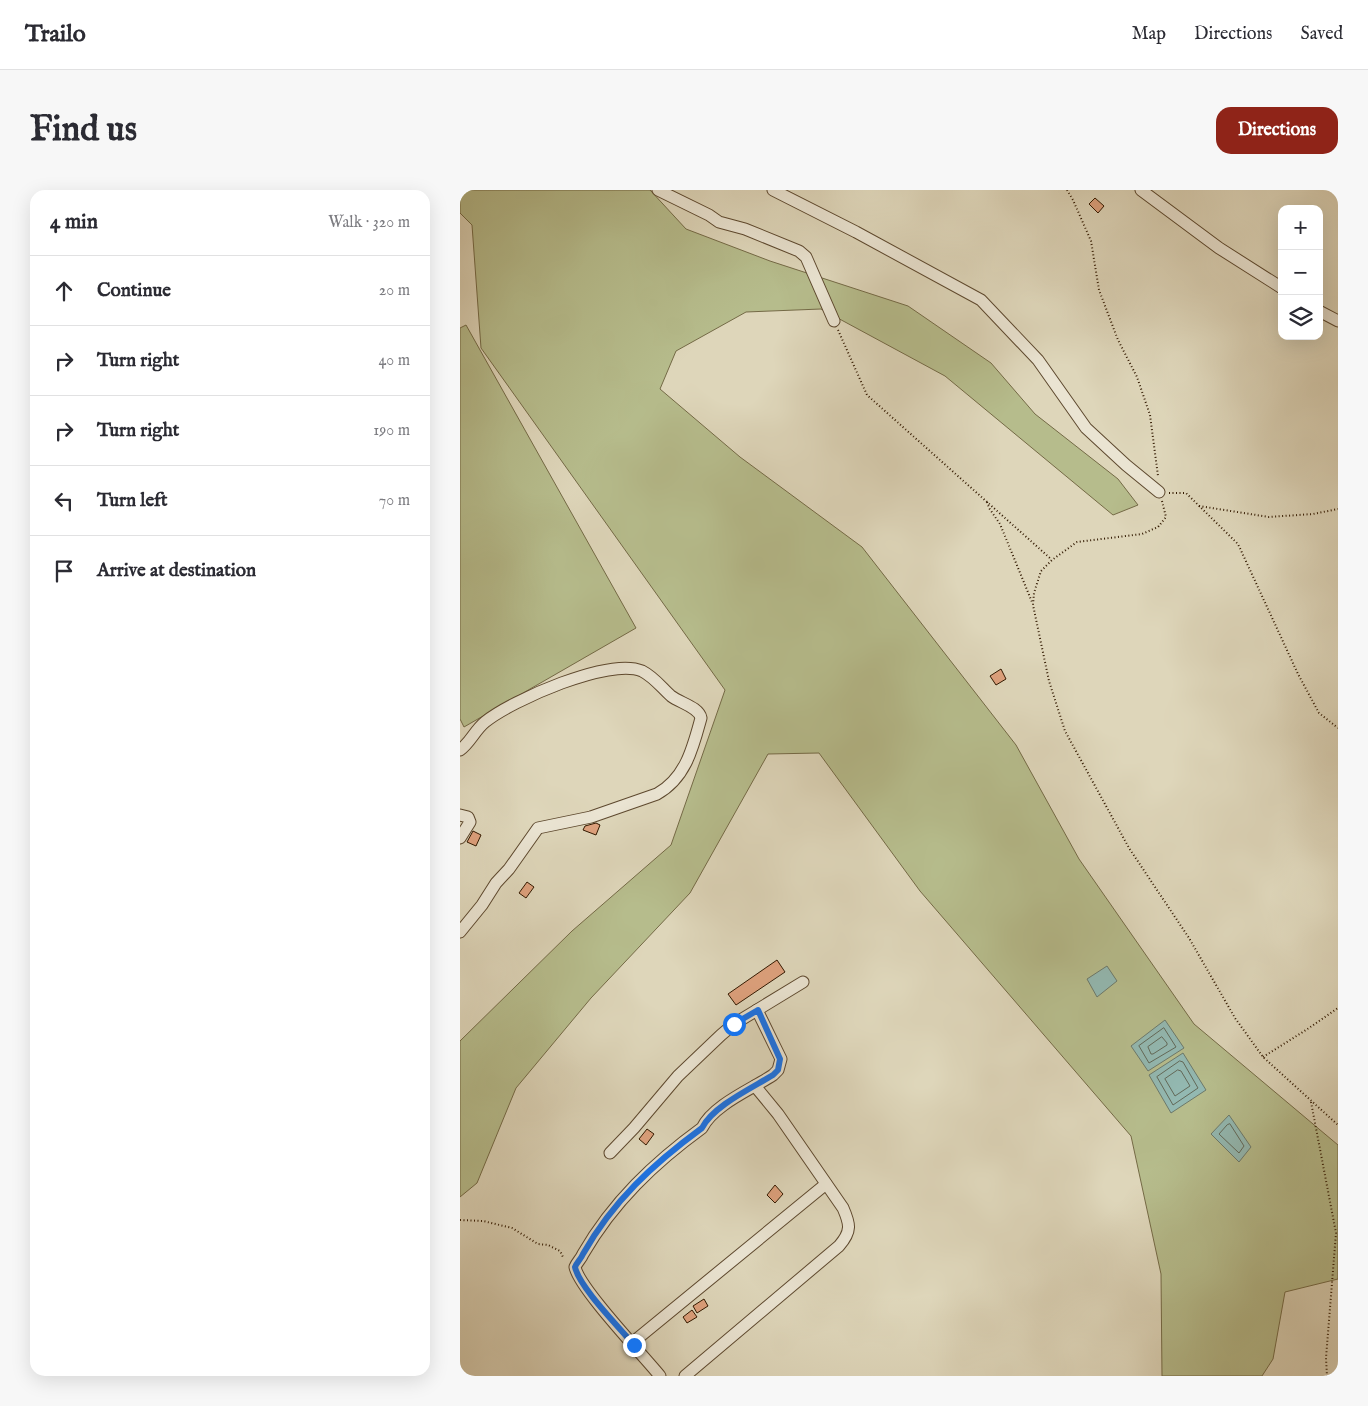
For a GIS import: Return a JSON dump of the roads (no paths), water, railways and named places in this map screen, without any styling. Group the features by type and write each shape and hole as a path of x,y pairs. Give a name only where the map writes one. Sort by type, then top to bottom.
{"street":[{"path":"658,190 709,215 719,222 745,229 799,251 806,257 834,321"},
{"path":"773,190 856,232 981,300 1038,360 1086,428 1159,492"},
{"path":"1141,190 1218,248 1278,286"},
{"path":"1323,313 1338,321"},
{"path":"460,750 484,722 519,701 549,688 606,671 623,669 641,670 652,677 674,698 697,710 701,718 689,759 678,776 666,789 657,794 591,817 538,828 460,932"},
{"path":"460,814 468,817 470,822 460,838"},
{"path":"610,1153 697,1056 734,1024 803,982"},
{"path":"660,1376 599,1305 578,1277 575,1269 576,1264 613,1208 657,1163 702,1128 706,1120 722,1107 778,1070 780,1059 758,1010"},
{"path":"685,1376 839,1246 846,1238 850,1223 844,1208 778,1114 755,1086"},
{"path":"632,1343 826,1184"}],"water":[{"path":"1107,966 1117,981 1097,997 1087,979"},
{"path":"1165,1020 1184,1048 1148,1071 1131,1046"},
{"path":"1183,1053 1206,1090 1171,1113 1149,1075"},
{"path":"1229,1115 1251,1147 1239,1162 1211,1134"}]}
